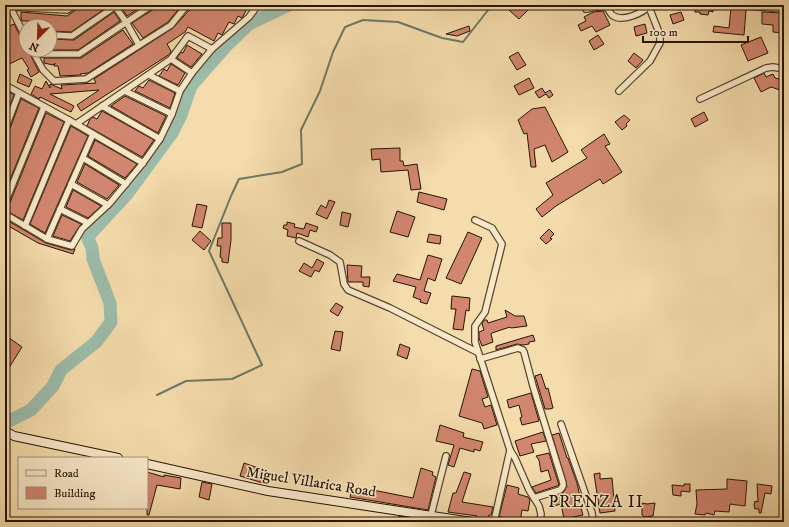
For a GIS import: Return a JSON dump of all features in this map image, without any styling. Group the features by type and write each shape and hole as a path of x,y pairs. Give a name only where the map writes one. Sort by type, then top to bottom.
{"main road":[{"path":"5,432 14,436 113,457"},
{"name":"Miguel Villarica Road","path":"148,464 268,491 472,522"}],"street":[{"path":"9,6 66,8 75,5"},
{"path":"58,53 79,54 152,5"},
{"path":"37,58 43,70 54,81 86,78 171,25 187,5"},
{"path":"5,214 47,239 72,246 82,229 108,205 143,163 160,139 172,114 180,91 192,73 212,49 249,17 258,5"},
{"path":"734,5 784,9"},
{"path":"9,6 18,22"},
{"path":"58,35 72,36 115,6 139,45"},
{"path":"586,9 604,6 613,15 623,18 641,12 650,6 660,35 660,42 650,61 619,91"},
{"path":"76,124 171,59 188,36 212,49"},
{"path":"171,59 192,73"},
{"path":"700,99 766,68 773,67 784,69"},
{"path":"148,74 180,91"},
{"path":"5,85 143,163"},
{"path":"125,91 172,114"},
{"path":"5,129 19,93"},
{"path":"102,106 160,139"},
{"path":"5,203 44,107"},
{"path":"25,226 69,120"},
{"path":"47,239 93,134"},
{"path":"83,158 126,184"},
{"path":"71,184 108,205"},
{"path":"60,209 88,223"},
{"path":"475,220 492,228 502,244 485,312 477,322 474,330 477,352 510,450 539,506 541,514 540,522"},
{"path":"299,241 330,255 340,262 344,284 348,290 390,308 477,352"},
{"path":"480,359 518,348 524,352 533,386 564,483 560,490 534,498"},
{"path":"561,424 592,513 593,522"},
{"path":"494,522 510,450"},
{"path":"431,515 446,456"}],"building":[{"path":"79,5 110,5 71,32 58,31 58,18 21,18 21,12 67,16 77,9"},
{"path":"121,5 144,5 127,16"},
{"path":"156,5 181,6 168,22 143,38 132,23 154,9"},
{"path":"194,5 249,5 242,18 238,16 234,24 229,22 222,35 218,33 214,41 188,27 185,32 167,44 171,51 170,54 81,111 77,105 99,90 50,94 74,106 71,112 40,97 39,99 31,94 35,86 42,89 46,81 50,88 50,84 62,89 61,85 96,83 94,79 173,28"},
{"path":"514,5 520,9 523,5 528,10 519,19 509,10"},
{"path":"695,6 713,6 713,12 709,11 708,15 695,12"},
{"path":"731,8 746,10 744,35 713,32 714,26 729,28"},
{"path":"603,11 610,25 596,32 592,26 581,31 578,25 586,21 584,17 593,12"},
{"path":"114,12 120,21 78,50 58,50 58,39 74,40"},
{"path":"681,12 684,20 673,24 670,15"},
{"path":"762,12 784,13 784,33 773,32 773,25 762,24"},
{"path":"14,24 18,32 18,58 22,58 5,66 5,28"},
{"path":"645,24 647,33 636,36 634,27"},
{"path":"469,26 470,31 457,36 446,34"},
{"path":"123,30 133,44 88,73 80,74 81,75 60,76 58,66 54,66 55,63 53,65 44,63 44,58 81,58"},
{"path":"598,35 604,44 594,50 589,41"},
{"path":"761,37 768,53 748,61 741,45"},
{"path":"187,45 202,54 191,67 177,58 181,52 183,53"},
{"path":"518,52 526,65 517,70 509,57"},
{"path":"634,53 643,60 636,68 628,61"},
{"path":"22,58 32,58 39,72 31,77 27,70 29,69"},
{"path":"171,64 185,73 178,85 159,76 164,69 167,71"},
{"path":"764,73 766,77 773,74 775,78 783,80 780,90 771,87 761,92 754,78"},
{"path":"20,74 32,80 29,87 17,82"},
{"path":"529,78 534,88 519,95 514,86"},
{"path":"149,80 175,93 170,108 135,91 139,86 143,88"},
{"path":"542,88 545,93 550,90 553,95 549,98 546,94 539,98 535,92"},
{"path":"5,90 14,95 5,117"},
{"path":"125,96 166,116 158,133 111,106"},
{"path":"21,99 39,108 5,192 5,133 9,131"},
{"path":"545,107 568,152 552,162 545,145 534,149 536,167 531,167 527,133 524,134 518,120 532,109"},
{"path":"102,111 154,140 142,157 87,126 90,119 93,117 97,119"},
{"path":"704,112 708,120 695,127 691,119"},
{"path":"46,113 64,122 23,220 5,210 5,207 9,205"},
{"path":"624,115 630,120 626,124 627,126 622,130 615,122"},
{"path":"71,126 88,136 45,233 30,224"},
{"path":"604,134 610,144 605,146 622,172 603,184 600,179 556,206 542,217 536,209 553,195 546,183 587,158 581,150"},
{"path":"95,140 137,164 125,178 88,156"},
{"path":"400,148 400,161 403,161 404,166 417,164 421,189 411,190 408,170 381,172 380,159 372,160 371,149"},
{"path":"85,164 119,185 107,199 77,182"},
{"path":"73,190 101,206 88,218 66,207"},
{"path":"419,192 447,199 444,210 417,202"},
{"path":"329,200 335,202 327,219 316,214 321,205 326,208"},
{"path":"197,204 207,206 202,228 192,226"},
{"path":"397,211 415,217 408,237 390,232"},
{"path":"342,212 351,214 348,227 340,225"},
{"path":"62,215 81,224 70,241 53,236"},
{"path":"5,219 46,243 71,250 75,249 73,254 38,243 5,224"},
{"path":"287,222 295,224 294,227 304,229 306,223 318,227 316,232 310,230 308,237 297,233 296,238 287,236 288,230 283,228 284,225 287,225"},
{"path":"222,223 231,223 231,240 228,263 222,262 222,258 220,257 221,246 217,246 218,238 222,238"},
{"path":"549,229 554,234 550,238 552,239 546,244 540,238"},
{"path":"200,231 211,241 204,250 192,240"},
{"path":"468,232 482,238 461,284 446,278"},
{"path":"429,234 441,236 440,244 427,242"},
{"path":"428,255 442,259 435,281 428,278 424,291 431,293 427,304 420,302 421,300 413,297 416,287 393,281 397,274 420,280"},
{"path":"317,259 324,263 319,272 315,270 311,277 299,271 304,263 312,268"},
{"path":"347,265 362,266 361,277 370,277 369,287 363,286 363,282 348,282"},
{"path":"452,296 470,298 469,311 466,310 463,330 453,329 456,309 451,309"},
{"path":"336,303 343,307 338,316 330,311"},
{"path":"505,310 515,316 524,316 527,326 510,327 492,333 493,342 482,346 479,338 479,332 484,330 482,324 484,320 487,320 488,323 507,317"},
{"path":"335,331 343,332 340,351 331,349"},
{"path":"5,335 22,347 5,374"},
{"path":"533,335 535,341 529,342 529,344 517,344 496,350 496,346"},
{"path":"400,344 410,348 407,359 397,355"},
{"path":"472,369 480,371 488,397 482,399 485,407 491,405 497,425 484,429 482,423 459,416"},
{"path":"541,374 546,389 548,388 553,408 550,409 545,409 535,376"},
{"path":"531,393 539,421 522,425 519,405 509,408 507,400"},
{"path":"440,425 464,433 463,437 483,442 480,451 474,449 474,452 460,448 454,467 448,465 454,445 436,441"},
{"path":"543,432 546,441 531,444 534,452 520,456 515,441"},
{"path":"559,433 577,483 580,497 578,497 583,515 564,519 561,504 554,506 550,498 562,494 567,486 552,435"},
{"path":"549,453 559,485 536,493 532,487 551,480 548,470 541,472 539,460 536,456"},
{"path":"244,463 267,471 263,483 240,476"},
{"path":"421,468 433,472 432,475 436,477 428,510 350,497 352,489 373,492 373,490 413,498"},
{"path":"148,472 164,477 164,475 181,478 180,489 157,485 149,515 147,515"},
{"path":"464,472 471,474 462,502 493,507 491,515 489,515 488,519 448,512 453,493 456,493"},
{"path":"600,473 600,479 612,478 615,511 600,513 594,474"},
{"path":"727,479 747,481 745,506 730,504 729,512 715,511 714,515 706,513 705,515 695,514 697,504 696,490 727,489"},
{"path":"202,482 212,484 209,500 199,497"},
{"path":"684,484 690,484 690,492 681,491 681,496 673,495 672,485 684,486"},
{"path":"757,484 772,486 771,494 765,493 761,513 759,513 759,509 755,509 754,505 755,501 758,502"},
{"path":"507,485 519,488 518,494 528,497 530,500 528,511 522,510 520,522 501,522 502,517 499,517"},
{"path":"642,503 655,503 653,516 644,517 642,515"},
{"path":"399,516 417,519 416,522 397,522"}],"waterway":[{"path":"5,423 31,410 53,386 61,370 96,342 111,322 110,303 93,259 92,248 88,239 91,233 128,193 172,133 181,115 191,86 227,45 249,24 289,5"},
{"path":"157,395 186,381 232,379 262,365 209,251 239,179 282,172 302,164 301,130 320,91 333,52 345,27 363,20 398,22 442,38 463,42 492,5"}],"district":[{"name":"PRENZA II","path":"596,502"}]}
